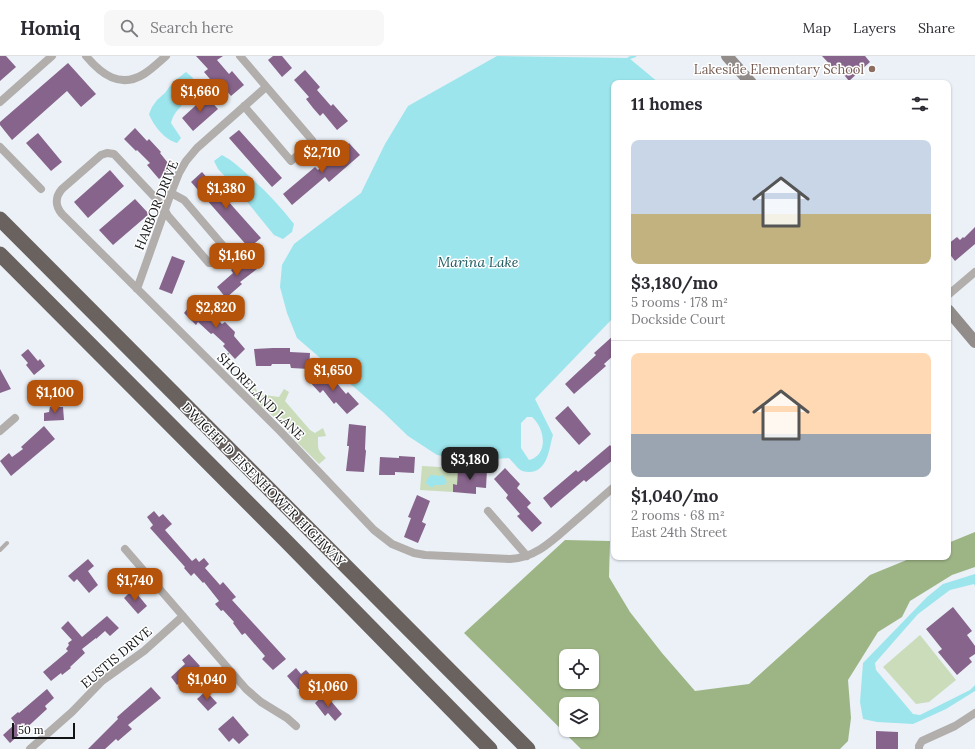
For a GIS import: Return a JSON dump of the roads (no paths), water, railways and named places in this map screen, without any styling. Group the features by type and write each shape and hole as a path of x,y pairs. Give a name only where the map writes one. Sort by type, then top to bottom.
{"highway":[{"name":"DWIGHT D EISENHOWER HIGHWAY","path":"0,219 528,749"},
{"name":"DWIGHT D EISENHOWER HIGHWAY","path":"0,254 274,529 490,749"}],"main road":[{"path":"727,56 748,80"},
{"path":"951,314 975,342"}],"street":[{"path":"0,102 52,56"},
{"path":"86,56 95,67 108,77 119,80 135,78 146,73 166,56"},
{"path":"240,56 312,140 312,144 291,161 244,106"},
{"name":"HARBOR DRIVE","path":"137,289 171,193 179,173 190,155 266,87"},
{"path":"0,147 41,189"},
{"name":"SHORELAND LANE","path":"165,210 118,156 110,153 101,155 62,189 57,196 56,202 62,214 280,432 385,540 406,550 425,554 510,559 528,556"},
{"path":"165,210 168,216 209,263 224,251 225,248 184,200 171,193"},
{"path":"951,292 975,272"},
{"path":"0,431 15,418"},
{"path":"488,511 528,556 548,544 611,490"},
{"path":"125,549 246,690 296,726"},
{"name":"EUSTIS DRIVE","path":"30,749 72,712 102,681 141,653 183,616"},
{"path":"919,747 922,741 955,726 975,713"}],"lane":[{"path":"0,550 7,543"}],"water":[{"name":"Marina Lake","path":"497,56 629,58 655,80 611,80 611,320 535,399 553,435 549,452 544,464 535,471 522,471 509,458 470,461 437,455 408,436 383,412 297,338 287,313 280,287 282,265 294,244 361,193 385,144 408,106","holes":["527,417 532,417 542,434 542,447 540,453 529,460 521,448 521,423"]},
{"path":"186,72 192,77 196,84 171,123 181,138 177,143 168,139 160,132 153,123 149,114 157,100 165,93 173,82"},
{"path":"222,155 241,168 279,206 294,224 292,232 283,239 274,235 235,187 218,169 214,161"},
{"path":"431,475 443,475 447,482 444,485 435,485 430,487 426,483 427,479"},
{"path":"975,574 975,586 974,584 950,590 918,614 875,663 876,670 913,714 920,715 970,690 975,685 975,691 946,709 913,724 877,722 863,719 860,702 863,663 927,597 943,584"}],"waterway":[{"path":"629,58 635,56"}],"place":[{"name":"Lakeside Elementary School","path":"872,69"}]}
